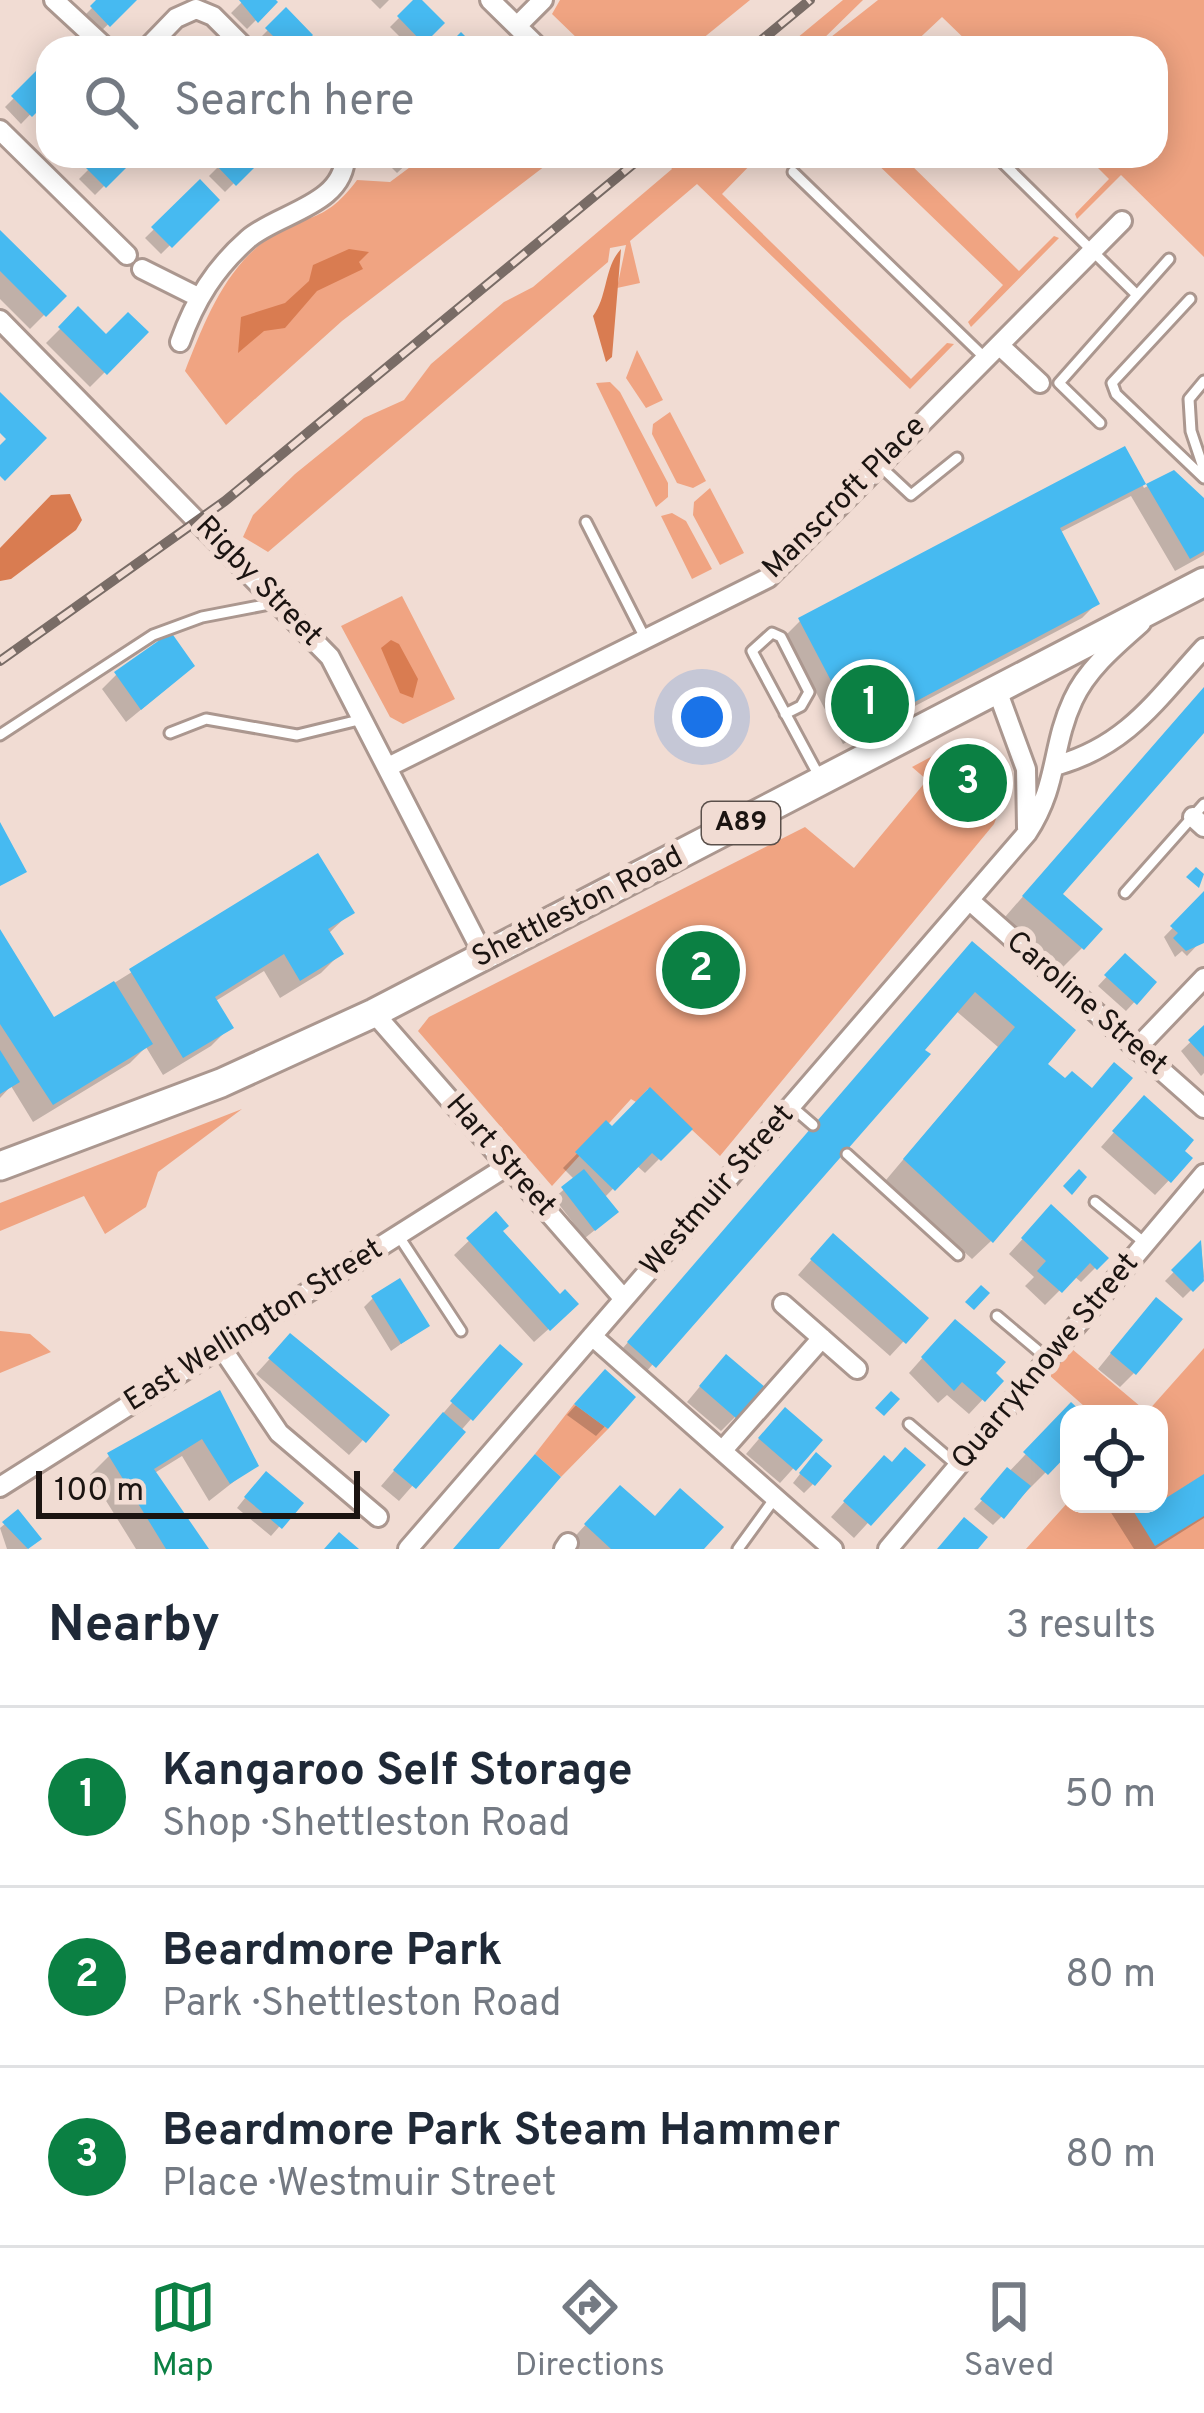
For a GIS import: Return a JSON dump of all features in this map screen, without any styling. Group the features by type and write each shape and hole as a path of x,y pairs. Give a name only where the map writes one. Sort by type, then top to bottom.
{"main road":[{"name":"Shettleston Road","path":"0,1166 221,1083 374,1013 1204,583"}],"street":[{"path":"54,0 93,36"},
{"path":"490,0 527,36"},
{"path":"517,26 543,0"},
{"path":"158,36 188,5 213,16 233,36"},
{"path":"0,130 36,152"},
{"path":"53,168 135,262 198,297"},
{"path":"180,342 198,297 250,237 330,190 344,168"},
{"name":"Manscroft Place","path":"388,767 768,578 1122,221"},
{"name":"Rigby Street","path":"0,320 330,657 484,956"},
{"path":"992,351 1040,383"},
{"name":"Westmuir Street","path":"408,1549 1027,833 1058,765 1067,713 1082,682 1163,604"},
{"path":"1058,765 1094,755 1123,737 1204,648"},
{"path":"997,690 1029,787 1027,833"},
{"name":"Caroline Street","path":"969,900 1204,1108"},
{"path":"1136,1049 1204,978"},
{"name":"Hart Street","path":"374,1013 624,1299"},
{"name":"East Wellington Street","path":"0,1486 509,1166"},
{"name":"Quarryknowe Street","path":"888,1549 1204,1174"},
{"path":"783,1304 857,1369"},
{"path":"592,1336 833,1549"},
{"path":"722,1451 821,1338"},
{"path":"220,1347 279,1433 378,1517"}],"lane":[{"path":"1008,168 1137,295"},
{"path":"793,172 992,351"},
{"path":"1100,423 1059,382 1169,259"},
{"path":"1190,299 1112,383 1116,394 1204,474"},
{"path":"1204,381 1189,399 1191,431 1204,474"},
{"path":"880,466 911,495 957,458"},
{"path":"586,523 646,640"},
{"path":"0,735 153,635 202,616 280,602"},
{"path":"785,714 801,706 809,692 782,637 772,633 752,650 754,655 821,781"},
{"path":"170,733 206,718 296,735 363,719"},
{"path":"1125,893 1200,816"},
{"path":"790,1106 813,1125"},
{"path":"847,1154 958,1255"},
{"path":"1095,1202 1146,1244"},
{"path":"398,1235 461,1331"},
{"path":"997,1316 1048,1359"},
{"path":"909,1424 958,1466"},
{"path":"738,1549 775,1498"}],"shaded area":[{"path":"560,0 750,0 706,36 575,36 552,14"},
{"path":"843,0 863,0 826,36 800,36"},
{"path":"878,0 1204,0 1204,257 1121,175 1077,219 1075,214 1109,179 1098,168 1168,168 1168,36 962,36 942,17 922,36 832,36"},
{"path":"409,168 542,168 342,321 226,425 185,371 229,279 256,248 336,204 357,180 390,182"},
{"path":"747,168 722,194 911,379 947,343 954,344 910,389 697,184 630,241 640,283 617,288 626,245 610,248 608,262 268,552 243,537 253,515 295,474 364,418 404,400 431,364 504,302 533,287 672,169"},
{"path":"881,168 914,168 1019,271 1054,236 1059,238 971,327 968,322 1003,285"},
{"path":"349,249 369,252 359,262 363,269 317,291 285,328 264,331 238,353 241,317 285,303 309,281 313,265"},
{"path":"621,249 612,357 606,362 593,316"},
{"path":"637,350 663,400 646,408 626,378"},
{"path":"610,382 620,392 668,483 668,497 656,507 596,383"},
{"path":"670,412 706,481 693,488 677,483 652,434 653,424"},
{"path":"710,488 744,553 720,565 693,515 694,502"},
{"path":"70,494 82,520 76,530 11,579 0,581 0,548 51,495"},
{"path":"672,513 686,521 712,569 692,579 661,516"},
{"path":"402,596 455,699 403,724 390,717 341,626"},
{"path":"391,640 399,644 418,679 413,698 400,693 381,648"},
{"path":"964,749 984,762 997,780 1000,800 994,824 720,1156 648,1089 636,1102 631,1099 552,1186 418,1031 429,1017 805,827 854,868 927,780 912,767 940,752"},
{"path":"242,1109 158,1172 146,1207 105,1234 84,1196 0,1231 0,1203"},
{"path":"0,1331 30,1334 51,1352 0,1373"},
{"path":"1204,1348 1204,1549 1026,1549 1060,1511 1168,1513 1168,1405 1153,1405"},
{"path":"1072,1349 1139,1405 1083,1405 1049,1375"},
{"path":"574,1404 608,1429 561,1477 535,1454"}],"building":[{"path":"96,0 137,0 110,27 90,6"},
{"path":"239,0 276,0 278,2 258,23"},
{"path":"413,0 422,0 445,23 432,36 416,36 397,16"},
{"path":"286,7 313,35 273,36 265,28"},
{"path":"36,71 36,113 32,117 11,96"},
{"path":"86,168 126,168 106,188"},
{"path":"219,168 254,168 236,186"},
{"path":"200,179 220,200 172,248 151,227"},
{"path":"0,230 67,296 46,317 0,271"},
{"path":"78,306 106,334 128,312 149,332 107,375 58,327"},
{"path":"0,392 47,438 5,481 0,476 0,445 6,439 0,433"},
{"path":"1125,446 1146,484 1060,528 1100,604 858,732 798,618"},
{"path":"1174,470 1204,498 1204,551 1190,559 1146,484"},
{"path":"171,632 195,666 141,710 114,672"},
{"path":"1204,687 1204,733 1063,894 1103,929 1084,950 1022,896"},
{"path":"0,822 27,872 0,886"},
{"path":"318,853 355,913 328,929 344,954 300,981 284,954 215,997 234,1028 183,1058 129,969"},
{"path":"1196,867 1204,874 1199,888 1186,877"},
{"path":"1204,891 1204,943 1186,951 1173,938 1178,933 1170,926"},
{"path":"0,929 54,1017 114,981 153,1044 53,1105 0,1024"},
{"path":"972,941 1076,1030 1048,1064 1065,1078 1072,1071 1092,1088 1114,1062 1133,1078 993,1243 903,1159 1015,1027 975,992 925,1050 931,1054 656,1368 627,1342"},
{"path":"1125,953 1157,982 1137,1005 1104,975"},
{"path":"1204,1025 1204,1057 1188,1040"},
{"path":"0,1050 20,1082 0,1094"},
{"path":"650,1087 693,1129 661,1161 652,1153 615,1191 575,1152 606,1120 612,1126"},
{"path":"1144,1095 1194,1140 1185,1151 1193,1158 1171,1183 1112,1131"},
{"path":"584,1169 619,1212 595,1231 561,1187"},
{"path":"1079,1169 1087,1177 1072,1195 1063,1186"},
{"path":"1051,1204 1109,1258 1097,1270 1090,1263 1062,1293 1037,1271 1046,1261 1021,1238"},
{"path":"496,1211 509,1226 503,1231 560,1294 565,1289 579,1304 550,1331 466,1238"},
{"path":"833,1233 929,1318 906,1344 810,1259"},
{"path":"1201,1240 1204,1281 1193,1292 1171,1270"},
{"path":"400,1278 430,1326 401,1344 371,1296"},
{"path":"981,1285 990,1293 974,1310 965,1302"},
{"path":"1156,1297 1183,1319 1136,1375 1110,1353"},
{"path":"955,1319 1006,1362 996,1373 1004,1381 985,1402 962,1382 954,1391 921,1357"},
{"path":"290,1333 390,1415 366,1443 268,1358"},
{"path":"500,1344 523,1364 473,1421 450,1401"},
{"path":"726,1354 765,1387 737,1419 699,1386"},
{"path":"605,1369 636,1397 608,1429 574,1404"},
{"path":"220,1390 259,1466 230,1484 202,1439 154,1469 209,1549 166,1549 107,1453"},
{"path":"891,1391 900,1399 884,1416 875,1408"},
{"path":"785,1407 823,1440 796,1471 758,1438"},
{"path":"443,1412 466,1432 416,1489 393,1470"},
{"path":"1060,1413 1060,1462 1048,1475 1023,1452"},
{"path":"905,1447 926,1465 871,1526 843,1501 884,1455 892,1462"},
{"path":"816,1452 832,1466 815,1486 799,1473"},
{"path":"535,1454 561,1477 499,1549 453,1549"},
{"path":"1007,1467 1031,1486 1004,1519 980,1499"},
{"path":"266,1471 304,1503 282,1529 244,1497"},
{"path":"1204,1474 1204,1516 1155,1546 1135,1513 1168,1513 1168,1497"},
{"path":"620,1485 655,1516 680,1488 724,1527 704,1549 611,1549 584,1524"},
{"path":"18,1509 42,1539 28,1549 2,1522"},
{"path":"964,1517 988,1537 978,1549 937,1549"},
{"path":"339,1532 359,1549 324,1549"}],"railway":[{"path":"766,36 810,0"},
{"path":"0,661 225,501 628,168"}],"place":[{"name":"Kangaroo Self Storage","path":"870,704"},
{"name":"Beardmore Park Steam Hammer","path":"968,783"},
{"name":"Beardmore Park","path":"701,970"}]}
